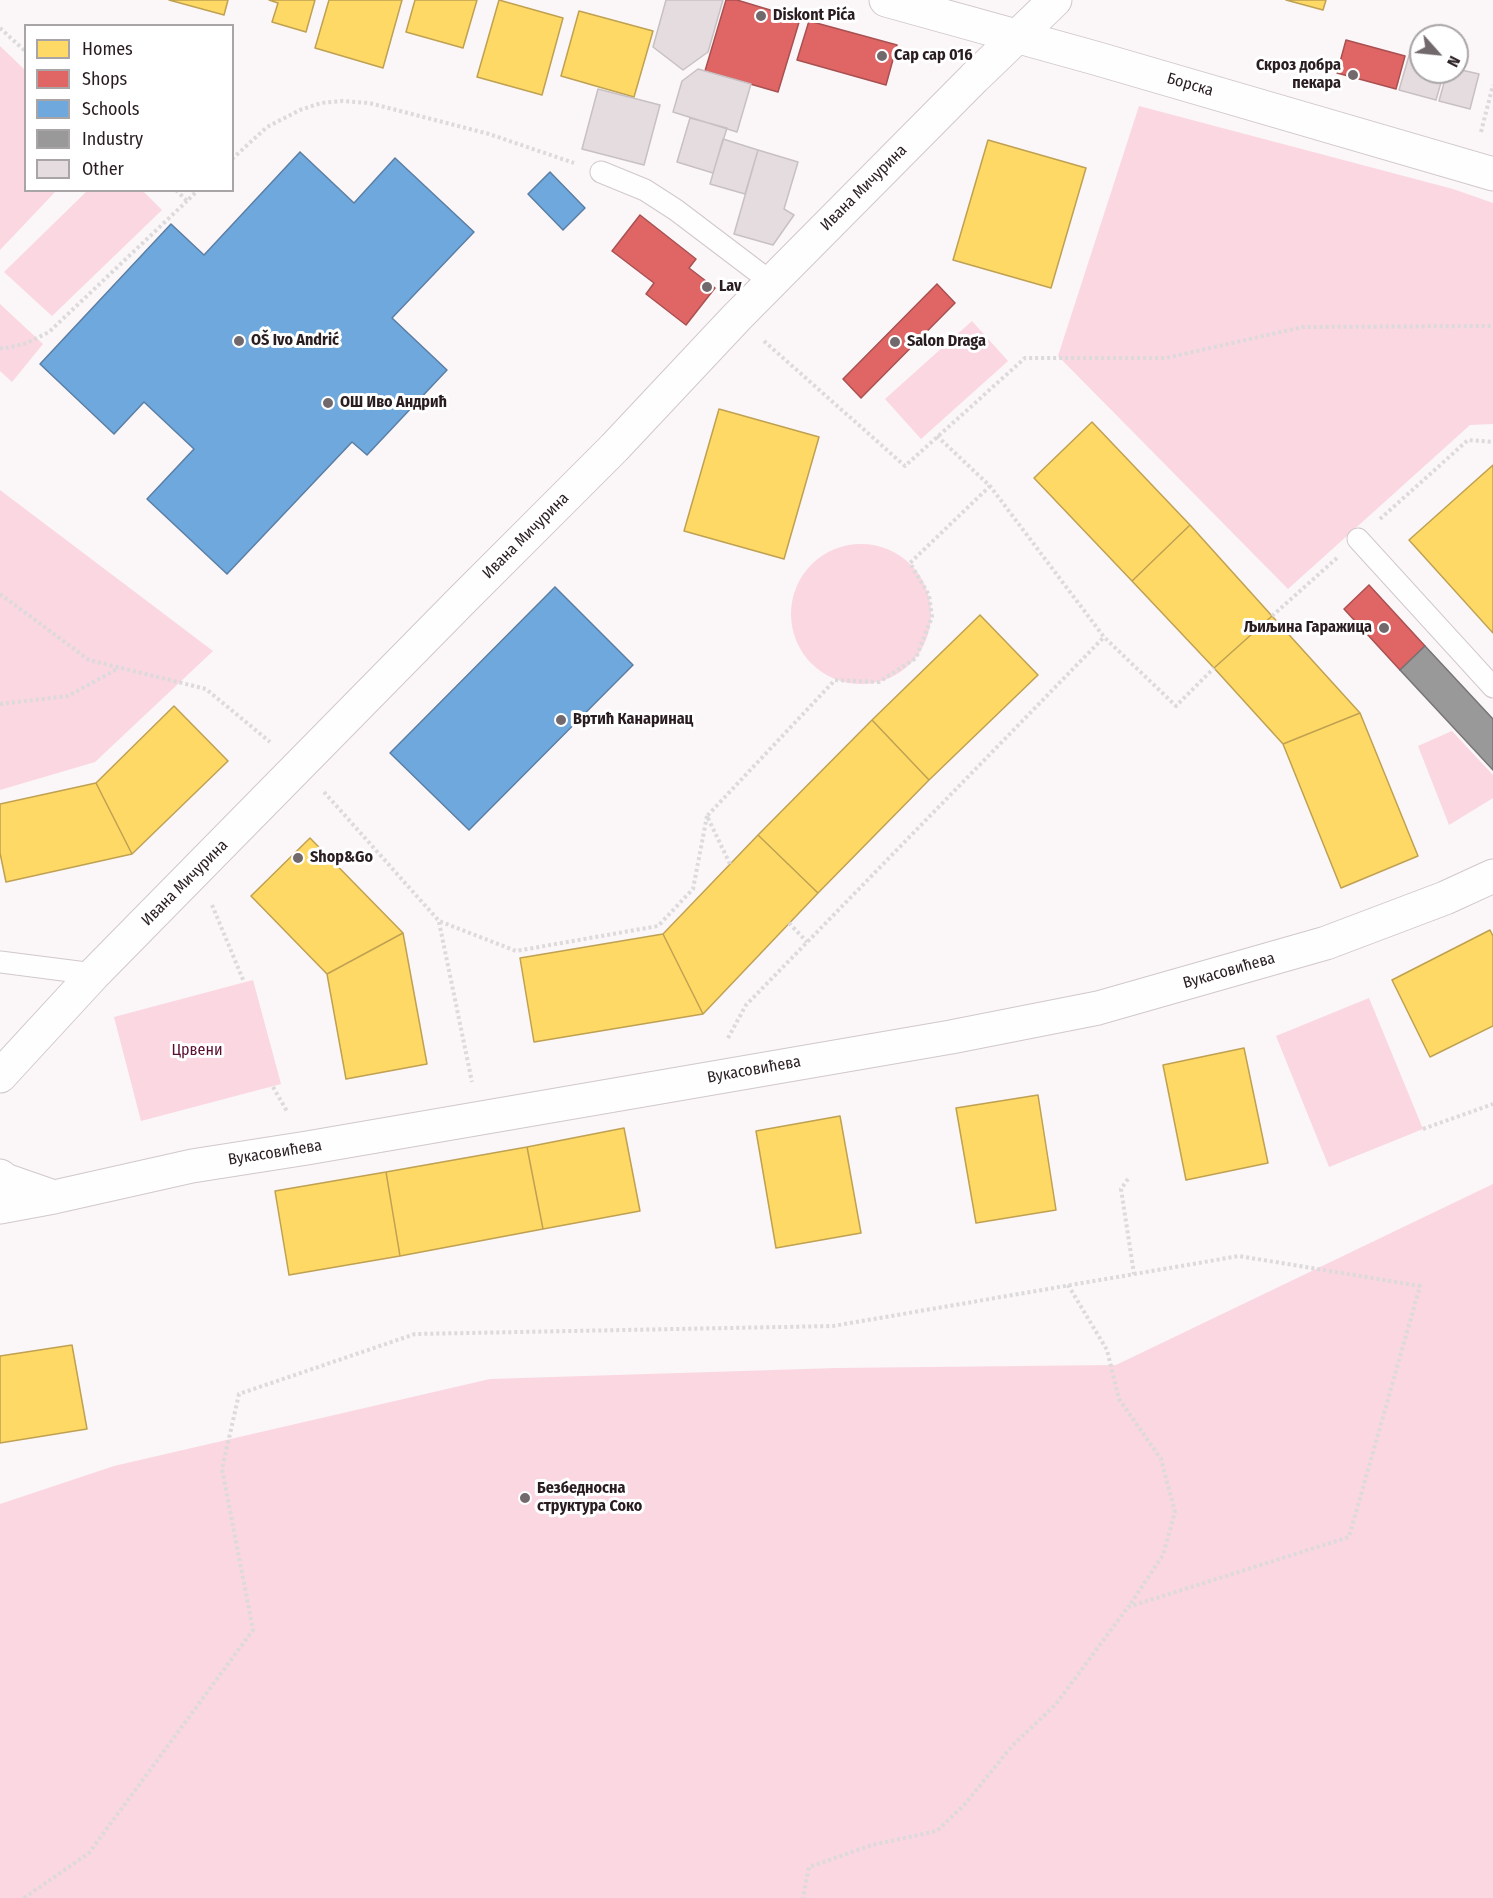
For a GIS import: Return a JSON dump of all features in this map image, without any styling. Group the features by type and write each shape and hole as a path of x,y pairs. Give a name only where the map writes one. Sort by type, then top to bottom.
{"street":[{"name":"Борска","path":"886,0 1493,174"},
{"name":"Ивана Мичурина","path":"0,1076 94,974 614,448 771,282 1055,0"},
{"name":"Вукасовићева","path":"0,1206 54,1197 192,1166 951,1037 1098,1008 1326,943 1446,898 1493,876"},
{"path":"0,1176 5,1180 54,1197"}],"lane":[{"path":"601,172 645,190 676,210 771,282"},
{"path":"1358,539 1493,687"},
{"path":"0,962 94,974"}],"path":[{"path":"0,28 24,50"},
{"path":"1485,115 1493,85"},
{"path":"234,157 267,127 300,110 321,103 342,101 369,103 489,134 601,172"},
{"path":"178,192 187,201"},
{"path":"0,348 27,343 50,332 196,192"},
{"path":"737,317 905,466 1026,358 1166,358 1303,327 1493,326"},
{"path":"937,436 990,486 1104,637 1176,706 1214,668"},
{"path":"1272,616 1468,440 1493,442"},
{"path":"0,594 89,660 206,689 300,766 439,921 516,951 658,926 693,889 708,816 836,680 879,682 916,658 932,617 929,595 910,563 990,486"},
{"path":"746,1005 1104,637"},
{"path":"0,704 68,696 120,668"},
{"path":"708,816 730,864"},
{"path":"197,870 244,982"},
{"path":"439,921 479,1118"},
{"path":"789,923 807,942"},
{"path":"1423,1129 1493,1104"},
{"path":"1128,1179 1121,1189 1134,1274"},
{"path":"24,1898 89,1853 253,1630 222,1469 239,1394 415,1334 833,1326 1239,1256 1420,1286 1349,1537 1128,1607"},
{"path":"803,1898 809,1867 872,1845 937,1831 965,1804 1012,1746 1056,1704 1128,1607 1162,1555 1174,1512 1161,1459 1119,1399 1107,1350 1068,1285"}],"green space":[{"path":"0,46 24,69 24,192 55,192 0,250"},
{"path":"1139,106 1453,189 1493,203 1493,424 1470,425 1288,589 1058,356"},
{"path":"86,192 144,192 162,210 52,316 4,272"},
{"path":"0,304 43,344 12,382 0,371"},
{"path":"972,321 1008,361 921,439 885,399"},
{"path":"0,490 213,651 95,762 0,790"},
{"path":"861,544 888,549 911,564 926,587 931,614 926,641 911,664 888,679 861,684 834,679 811,664 796,641 791,614 796,587 811,564 834,549"},
{"path":"1452,731 1493,775 1493,798 1449,825 1418,746"},
{"name":"Црвени","path":"253,980 281,1084 141,1121 114,1017"},
{"path":"1369,998 1423,1129 1329,1167 1276,1036"},
{"path":"1493,1184 1493,1898 0,1898 0,1504 114,1466 490,1379 837,1368 1116,1365"}],"building: Homes":[{"path":"169,0 228,0 224,15"},
{"path":"269,0 315,0 306,32 272,22 278,3"},
{"path":"329,0 402,0 383,68 315,48"},
{"path":"415,0 477,0 463,48 406,32"},
{"path":"499,0 563,18 542,95 477,77"},
{"path":"1286,0 1326,0 1323,10"},
{"path":"579,11 653,31 634,97 561,76"},
{"path":"988,140 1086,168 1051,288 953,260"},
{"path":"719,409 819,437 784,559 684,531"},
{"path":"1092,422 1190,525 1132,581 1034,478"},
{"path":"1493,465 1493,633 1409,540"},
{"path":"1190,525 1272,616 1214,668 1132,581"},
{"path":"980,615 1038,675 929,780 872,720"},
{"path":"1272,616 1360,713 1283,744 1214,668"},
{"path":"174,706 228,761 132,854 96,783"},
{"path":"1360,713 1418,856 1341,888 1283,744"},
{"path":"872,720 929,780 818,893 758,835"},
{"path":"96,783 132,854 6,882 0,853 0,804"},
{"path":"758,835 818,893 703,1014 663,934"},
{"path":"310,838 403,933 327,974 251,896"},
{"path":"1490,930 1493,936 1493,1026 1430,1057 1392,980"},
{"path":"403,933 427,1064 346,1079 327,974"},
{"path":"663,934 703,1014 534,1042 520,958"},
{"path":"1244,1048 1268,1163 1186,1180 1163,1065"},
{"path":"1038,1095 1056,1210 976,1223 956,1108"},
{"path":"840,1116 861,1233 776,1248 756,1131"},
{"path":"624,1128 640,1211 543,1229 527,1147"},
{"path":"527,1147 543,1229 400,1256 386,1172"},
{"path":"386,1172 400,1256 289,1275 275,1191"},
{"path":"72,1345 87,1429 0,1443 0,1356"}],"building: Shops":[{"path":"726,0 737,0 800,19 778,92 705,71"},
{"path":"809,21 897,45 886,85 797,60"},
{"path":"1346,40 1405,56 1396,89 1337,73"},
{"path":"640,215 696,259 689,268 715,288 686,325 646,294 654,283 612,251"},
{"path":"937,284 955,303 861,398 843,379"},
{"name":"Љиљина Гаражица","path":"1369,585 1425,646 1400,670 1344,609"}],"building: Schools":[{"name":"OŠ Ivo Andrić","path":"300,152 354,203 395,158 474,232 392,318 447,370 367,455 352,442 227,574 147,499 194,449 144,402 114,434 40,364 171,224 204,255"},
{"path":"550,172 585,208 563,230 528,194"},
{"path":"555,587 633,665 469,830 390,753"}],"building: Industry":[{"path":"1425,646 1493,719 1493,770 1400,670"}],"building: Other":[{"path":"666,0 723,0 708,52 683,70 653,47"},
{"path":"1409,56 1409,84 1441,84 1436,100 1399,90"},
{"path":"698,69 751,84 737,132 673,112 682,81"},
{"path":"1469,72 1479,74 1470,109 1439,101 1444,84 1469,84"},
{"path":"598,89 660,105 644,165 582,149"},
{"path":"690,118 727,128 713,173 677,162"},
{"path":"723,139 758,150 745,194 710,184"},
{"path":"758,150 798,162 784,209 794,215 773,245 734,234"}],"place":[{"name":"Diskont Pića","path":"761,16"},
{"name":"Cap cap 016","path":"882,56"},
{"name":"Скроз добра пекара","path":"1353,75"},
{"name":"Lav","path":"707,287"},
{"name":"OŠ Ivo Andrić","path":"239,341"},
{"name":"Salon Draga","path":"895,342"},
{"name":"ОШ Иво Андрић","path":"328,403"},
{"name":"Љиљина Гаражица","path":"1384,628"},
{"name":"Вртић Канаринац","path":"561,720"},
{"name":"Shop&Go","path":"298,858"},
{"name":"Безбедносна структура Соко","path":"525,1498"}]}
